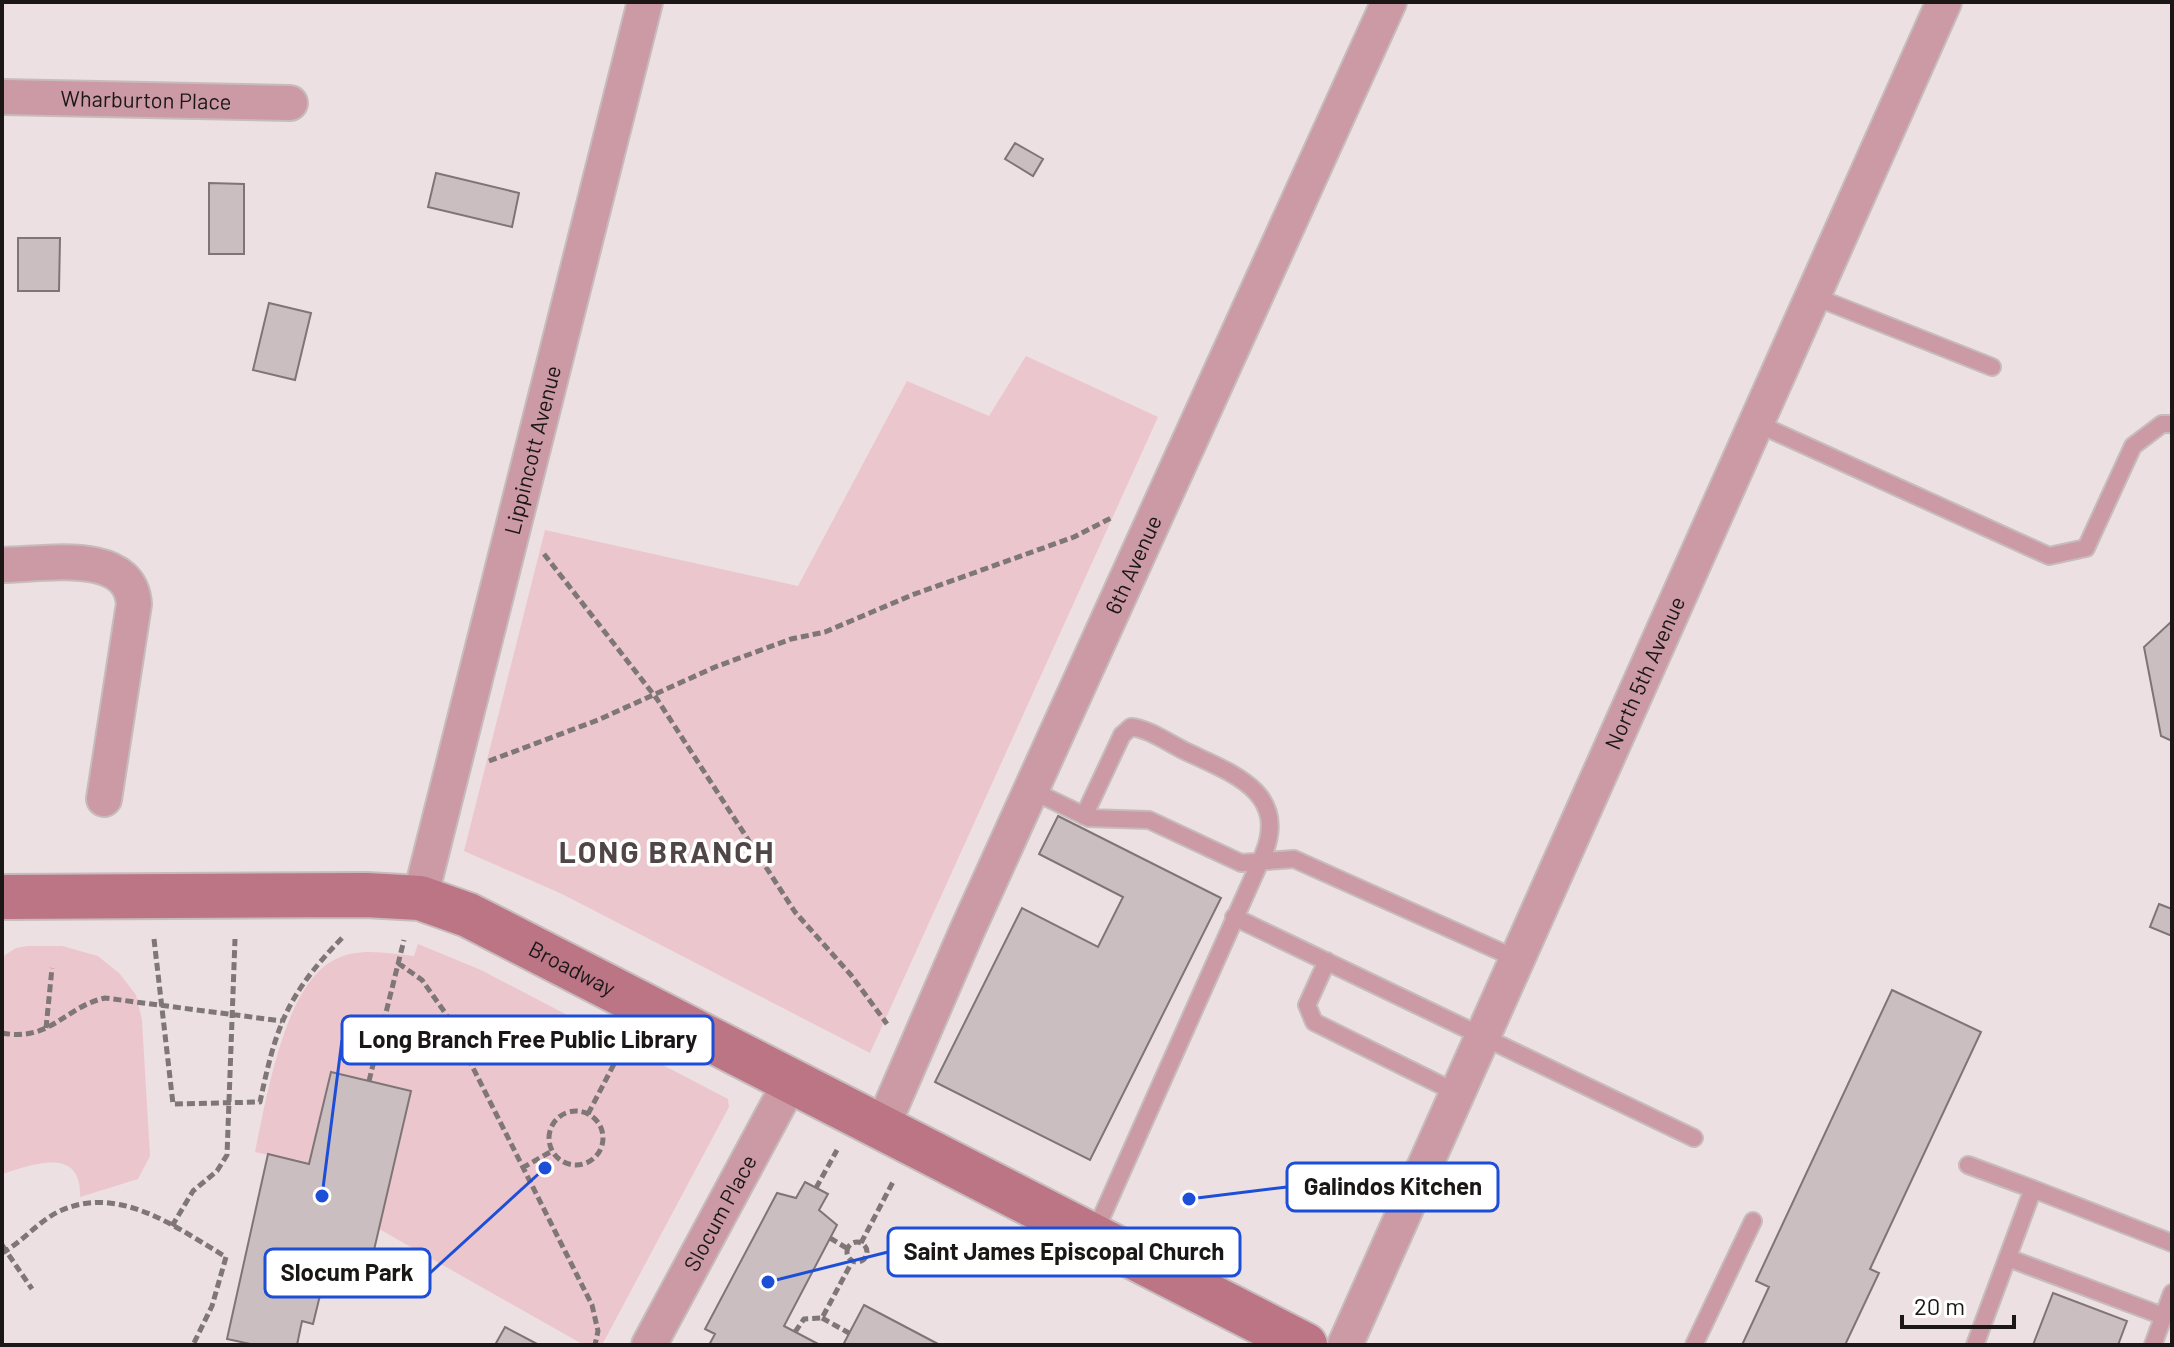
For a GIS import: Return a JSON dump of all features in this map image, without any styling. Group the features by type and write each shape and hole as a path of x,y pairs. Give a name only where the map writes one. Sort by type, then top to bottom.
{"street":[{"name":"Lippincott Avenue","path":"420,898 645,2"},
{"name":"6th Avenue","path":"882,1127 1031,790 1389,2"},
{"name":"North 5th Avenue","path":"1345,1345 1944,2"},
{"name":"Wharburton Place","path":"2,97 290,103"},
{"path":"2,565 98,565 125,576 133,588 134,604 104,799"},
{"name":"Broadway","path":"2,897 366,895 420,898 468,915 1302,1344"},
{"name":"Slocum Place","path":"649,1345 791,1081"}],"lane":[{"path":"1813,296 1992,367"},
{"path":"1756,423 2049,556 2086,548 2133,446 2162,424 2172,424"},
{"path":"1084,816 1122,735 1131,727 1139,728 1239,778 1262,798 1270,825 1269,840 1093,1236"},
{"path":"1031,790 1084,816 1100,820 1149,820 1226,858 1258,864 1294,859 1517,959"},
{"path":"1234,917 1694,1138"},
{"path":"1327,961 1307,1005 1314,1022 1457,1093"},
{"path":"1968,1165 2172,1243"},
{"path":"1975,1345 2033,1189"},
{"path":"1694,1345 1753,1221"},
{"path":"2008,1258 2163,1316"},
{"path":"2153,1345 2172,1293"}],"path":[{"path":"483,762 598,720 715,667 791,639 825,632 912,595 1074,537 1113,517"},
{"path":"540,547 653,694 795,912 851,975 887,1024"},
{"path":"154,939 173,1104 260,1102 273,1042 282,1021 308,974 342,938"},
{"path":"172,1226 193,1191 224,1162 235,939"},
{"path":"369,1081 404,940"},
{"path":"398,963 422,980 440,1003 592,1305 598,1331 595,1345"},
{"path":"46,1029 52,968"},
{"path":"2,1033 28,1035 46,1029 87,1004 105,998 282,1021"},
{"path":"588,1114 627,1040"},
{"path":"573,1111 588,1114 600,1125 603,1136 596,1156 583,1164 570,1164 552,1151 549,1136 559,1117 573,1111"},
{"path":"816,1188 837,1149"},
{"path":"522,1168 552,1151"},
{"path":"861,1243 894,1179"},
{"path":"32,1289 3,1250 63,1209 95,1201 119,1203 172,1226 226,1257 212,1306 193,1345"},
{"path":"830,1238 848,1249"},
{"path":"822,1318 853,1260 866,1257 866,1247 861,1243 852,1243 848,1249 848,1255 853,1260"},
{"path":"795,1332 804,1319 822,1318 849,1333"}],"shaded area":[{"path":"1026,356 1158,417 870,1053 562,894 464,851 545,530 798,586 907,381 989,416"},
{"path":"418,944 481,970 728,1099 729,1107 602,1345 584,1345 379,1229 410,1091 331,1072 309,1164 255,1152 280,1046 302,993 317,973 334,960 353,953 414,956"},
{"path":"62,946 98,956 120,974 136,995 142,1020 150,1156 138,1179 80,1197 73,1170 64,1164 27,1166 2,1174 2,957 16,948"}],"building":[{"path":"1015,143 1043,159 1033,176 1005,159"},
{"path":"436,173 519,193 512,227 428,207"},
{"path":"209,183 244,184 244,254 209,254"},
{"path":"18,238 60,238 59,291 18,291"},
{"path":"269,303 311,313 295,380 253,370"},
{"path":"2172,621 2172,741 2161,736 2144,647"},
{"path":"1058,816 1221,898 1090,1160 935,1082 1022,908 1098,947 1123,897 1039,854"},
{"path":"2159,904 2172,909 2172,936 2150,927"},
{"path":"1892,990 1981,1032 1870,1269 1879,1273 1845,1345 1742,1345 1769,1287 1756,1281"},
{"path":"331,1072 411,1091 364,1293 323,1283 313,1324 302,1321 297,1345 255,1345 227,1339 268,1154 309,1164"},
{"path":"805,1182 828,1194 819,1210 837,1225 784,1326 820,1345 709,1345 715,1334 705,1329 777,1193 796,1198"},
{"path":"2053,1293 2127,1321 2118,1345 2033,1345"},
{"path":"864,1305 940,1345 843,1345"},
{"path":"505,1327 539,1345 495,1345"}],"place":[{"name":"Slocum Park","path":"545,1168"},
{"name":"Long Branch Free Public Library","path":"322,1196"},
{"name":"Galindos Kitchen","path":"1189,1199"},
{"name":"Saint James Episcopal Church","path":"768,1282"}],"district":[{"name":"LONG BRANCH","path":"667,853"}]}
